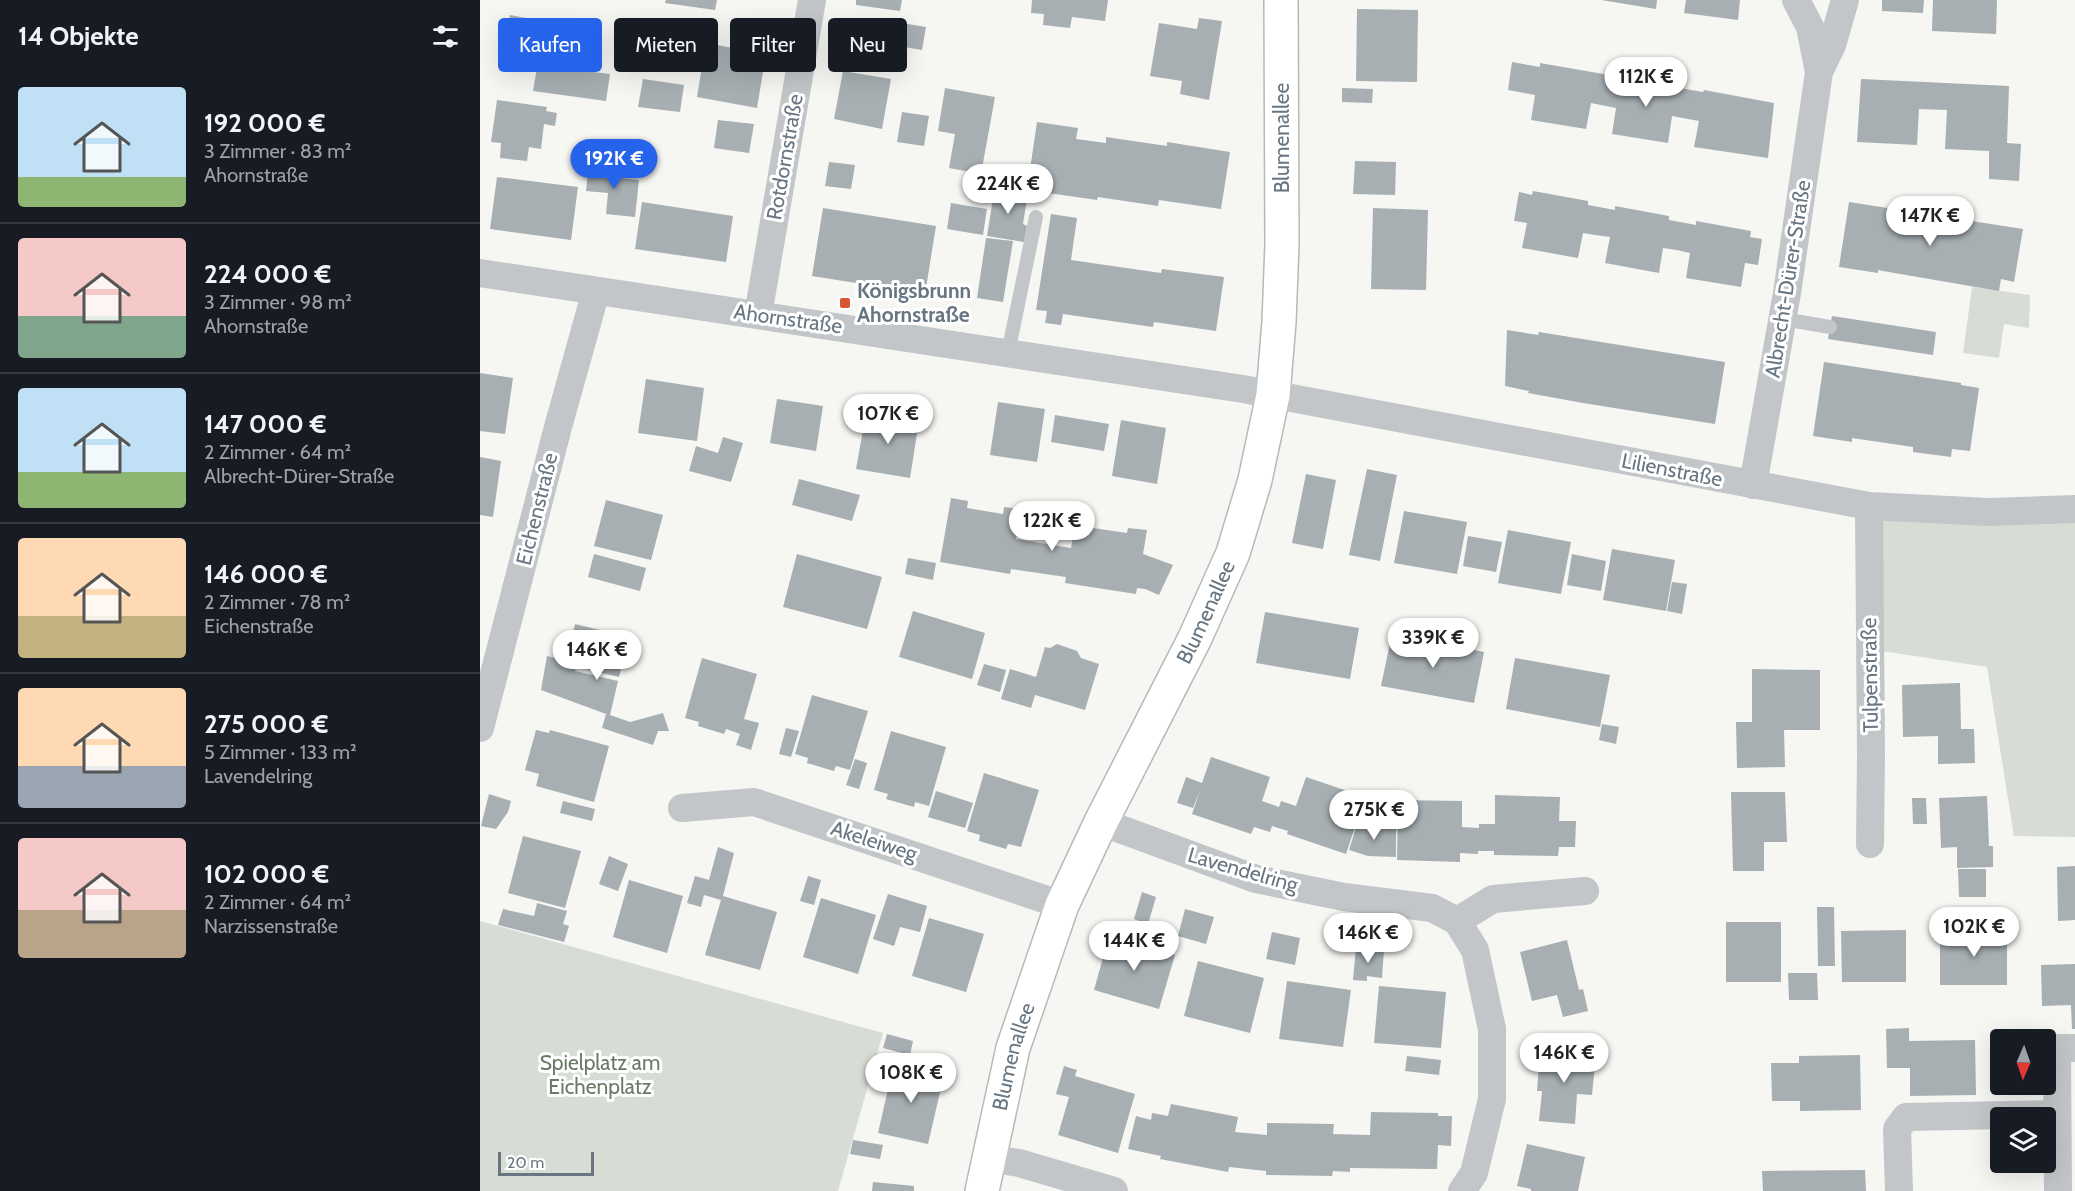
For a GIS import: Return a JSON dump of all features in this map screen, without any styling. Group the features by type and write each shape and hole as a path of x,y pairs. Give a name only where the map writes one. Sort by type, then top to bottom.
{"street":[{"name":"Rotdornstraße","path":"758,315 812,0"},
{"name":"Blumenallee","path":"982,1191 1013,1048 1062,905 1101,822 1195,638 1233,553 1255,480 1273,394 1279,322 1282,244 1281,0"},
{"name":"Albrecht-Dürer-Straße","path":"1796,0 1810,27 1819,72"},
{"name":"Albrecht-Dürer-Straße","path":"1753,485 1783,319 1819,72 1832,45 1845,0"},
{"name":"Ahornstraße","path":"480,273 1273,394"},
{"name":"Eichenstraße","path":"480,728 558,427 596,291"},
{"name":"Lilienstraße","path":"1273,394 1869,506 1989,512 2075,509"},
{"name":"Tulpenstraße","path":"1869,506 1870,844"},
{"name":"Akeleiweg","path":"681,808 754,802 1062,905"},
{"name":"Lavendelring","path":"1101,822 1256,879 1344,897 1432,908 1457,921"},
{"path":"1462,1191 1474,1173 1492,1099 1492,1029 1475,950 1457,921 1493,899 1585,891"},
{"path":"2058,1191 2057,1048 2075,1048"},
{"path":"1899,1191 1897,1130 1906,1117 1990,1115"},
{"path":"988,1158 1018,1163 1114,1191"},
{"path":"2067,1191 2075,1189"}],"lane":[{"path":"1008,353 1036,217"},
{"path":"1783,319 1830,327"}],"green space":[{"path":"1972,287 2030,295 2029,328 2004,324 1999,358 1963,353"},
{"path":"1877,504 2075,509 2075,837 2014,836 1987,667 1882,651"},
{"name":"Spielplatz am Eichenplatz","path":"480,921 883,1033 838,1191 480,1191"}],"building":[{"path":"666,0 717,0 715,10 665,3"},
{"path":"856,0 902,0 900,11 856,5"},
{"path":"1032,0 1108,0 1105,21 1072,17 1070,28 1043,25 1044,14 1031,13"},
{"path":"1601,0 1657,0 1656,9"},
{"path":"1686,0 1740,0 1738,20 1684,13"},
{"path":"1882,0 1924,0 1923,13 1882,11"},
{"path":"1933,0 1997,0 1996,34 1932,31"},
{"path":"1357,9 1418,10 1417,82 1356,81"},
{"path":"510,15 526,18 509,18"},
{"path":"1199,18 1222,21 1209,100 1180,94 1182,81 1150,76 1159,23 1197,29"},
{"path":"907,24 926,27 922,50 907,48"},
{"path":"718,45 730,47 730,72 763,72 757,108 697,97 701,72 718,72"},
{"path":"1512,62 1540,67 1540,63 1609,75 1609,78 1703,92 1704,90 1774,103 1768,158 1694,147 1699,121 1672,116 1668,143 1612,134 1616,108 1591,103 1586,129 1531,120 1535,95 1508,90"},
{"path":"536,72 610,74 606,101 533,91"},
{"path":"843,72 891,79 882,129 834,119"},
{"path":"643,79 684,85 680,112 638,107"},
{"path":"1861,79 2009,86 2007,143 2021,144 2019,181 1989,179 1989,151 1945,149 1947,110 1919,109 1917,145 1857,142"},
{"path":"945,88 995,97 981,174 949,168 955,134 938,131"},
{"path":"1342,88 1373,89 1372,103 1342,102"},
{"path":"497,100 547,107 546,111 557,113 555,126 544,124 541,149 529,147 527,161 500,158 501,143 491,142"},
{"path":"902,112 929,116 924,146 897,142"},
{"path":"718,120 754,124 749,153 714,148"},
{"path":"1037,122 1078,128 1076,139 1106,143 1106,137 1167,146 1167,142 1230,152 1221,209 1159,200 1158,206 1027,190"},
{"path":"1355,161 1396,162 1395,195 1353,194"},
{"path":"589,162 611,164 610,177 639,180 635,217 606,214 608,193 586,191"},
{"path":"829,162 855,165 851,189 825,186"},
{"path":"497,177 578,187 571,240 490,229"},
{"path":"995,186 1028,192 1023,224 1027,226 1024,242 987,236"},
{"path":"1533,191 1588,201 1588,205 1615,210 1615,206 1669,216 1669,220 1696,225 1696,221 1751,231 1750,237 1762,239 1758,265 1745,263 1741,287 1686,278 1690,253 1677,250 1663,248 1659,273 1605,263 1610,237 1583,233 1578,258 1522,248 1527,223 1514,221 1519,192 1532,195"},
{"path":"642,202 733,216 726,262 635,249"},
{"path":"1849,202 2023,229 2014,282 2001,279 1999,291 1878,270 1878,273 1839,267"},
{"path":"951,203 987,209 983,235 947,229"},
{"path":"823,208 936,226 925,294 812,276"},
{"path":"1373,208 1428,210 1426,290 1371,289"},
{"path":"1051,214 1077,218 1071,260 1161,273 1162,269 1224,277 1216,331 1154,322 1153,327 1063,314 1061,325 1045,323 1047,311 1036,310"},
{"path":"986,238 1013,241 1003,302 977,298"},
{"path":"1832,316 1936,332 1933,355 1828,339"},
{"path":"1507,330 1538,335 1539,332 1725,362 1715,424 1583,403 1528,393 1529,391 1505,386"},
{"path":"1824,362 1961,383 1961,385 1979,388 1970,451 1952,449 1951,457 1913,452 1913,447 1852,438 1852,442 1813,436"},
{"path":"480,373 513,378 505,434 480,431"},
{"path":"646,379 704,388 697,441 638,433"},
{"path":"777,399 823,406 816,451 770,443"},
{"path":"998,402 1045,409 1037,462 990,455"},
{"path":"866,413 919,421 910,478 856,469"},
{"path":"1055,415 1109,424 1104,451 1051,442"},
{"path":"1121,420 1166,428 1157,484 1112,476"},
{"path":"723,437 743,443 731,482 689,471 696,446 718,453"},
{"path":"480,457 501,461 493,517 480,515"},
{"path":"1367,469 1397,475 1380,561 1349,555"},
{"path":"1306,474 1336,480 1323,549 1292,543"},
{"path":"799,479 860,495 852,521 792,505"},
{"path":"951,498 968,501 967,508 1003,514 1004,507 1021,509 1016,539 1071,548 1076,519 1094,522 1093,528 1127,533 1128,528 1147,530 1143,554 1173,565 1159,595 1145,589 1137,588 1136,594 1065,583 1066,577 1011,569 1010,574 940,562"},
{"path":"606,500 663,515 651,560 594,546"},
{"path":"1404,511 1467,522 1457,574 1394,563"},
{"path":"1508,530 1571,542 1561,594 1498,583"},
{"path":"1468,536 1502,542 1496,572 1463,566"},
{"path":"1612,549 1675,560 1666,611 1603,600"},
{"path":"594,554 646,568 640,591 588,577"},
{"path":"797,554 882,577 867,629 783,607"},
{"path":"1572,554 1606,561 1601,591 1567,585"},
{"path":"908,558 936,563 933,580 905,574"},
{"path":"1672,582 1687,584 1682,614 1667,611"},
{"path":"913,611 985,633 972,679 899,657"},
{"path":"1265,612 1359,628 1350,679 1256,663"},
{"path":"575,624 629,637 619,677 576,667 575,671 618,681 610,715 630,722 663,713 669,731 658,731 653,745 602,728 606,714 541,690 547,656 566,661"},
{"path":"1392,634 1484,652 1474,703 1381,686"},
{"path":"1057,644 1077,651 1081,658 1099,664 1085,710 1035,695 1031,708 1001,699 1010,669 1036,677 1045,647 1050,648"},
{"path":"702,658 757,674 744,719 759,723 751,750 736,745 740,734 726,729 724,734 698,726 699,722 685,718"},
{"path":"1515,658 1610,675 1600,727 1506,709"},
{"path":"984,664 1006,670 1000,692 977,685"},
{"path":"1752,669 1820,670 1820,730 1784,730 1785,767 1737,768 1736,722 1752,722"},
{"path":"1960,683 1961,729 1974,729 1975,763 1938,764 1938,736 1903,737 1902,685"},
{"path":"812,695 868,711 850,770 836,766 834,771 807,763 808,758 795,754"},
{"path":"1602,724 1619,727 1616,744 1599,740"},
{"path":"786,728 799,731 791,757 779,754"},
{"path":"536,730 549,733 550,730 609,746 594,802 536,786 539,774 525,770"},
{"path":"891,731 946,747 929,806 915,802 914,807 886,799 888,794 874,790"},
{"path":"1211,757 1270,777 1262,801 1279,807 1281,801 1296,806 1306,777 1365,797 1346,854 1287,834 1288,831 1272,826 1270,832 1254,827 1251,834 1192,814 1201,788 1193,808 1177,803 1186,777 1202,783"},
{"path":"855,759 867,763 859,789 846,785"},
{"path":"984,773 1039,790 1021,847 1008,844 1006,849 979,841 980,835 967,831"},
{"path":"936,791 973,803 965,828 928,817"},
{"path":"1731,792 1785,792 1787,842 1764,842 1764,871 1733,871"},
{"path":"489,794 511,801 508,812 496,829 481,826"},
{"path":"1495,795 1560,797 1559,821 1576,821 1575,847 1559,847 1558,856 1494,855 1494,851 1478,851 1478,854 1460,853 1460,862 1397,860 1398,800 1462,801 1462,827 1479,828 1479,824 1495,824"},
{"path":"1987,796 1989,846 1993,846 1993,867 1957,868 1957,847 1941,848 1939,798"},
{"path":"1912,798 1926,798 1927,824 1913,824"},
{"path":"563,801 595,809 592,821 560,813"},
{"path":"1358,821 1374,828 1396,829 1396,857 1368,856 1349,850"},
{"path":"523,836 581,851 565,908 508,893"},
{"path":"718,847 734,853 723,896 777,912 760,970 705,955 721,900 704,895 701,907 687,903 695,876 709,880"},
{"path":"609,856 628,864 618,891 599,884"},
{"path":"2075,866 2075,920 2058,921 2057,867"},
{"path":"1958,869 1986,869 1986,897 1959,897"},
{"path":"808,876 821,880 814,905 800,901"},
{"path":"629,880 683,896 667,953 613,937"},
{"path":"1142,892 1156,897 1148,924 1134,919"},
{"path":"888,894 927,906 920,932 900,927 894,946 873,939"},
{"path":"821,898 876,915 858,974 803,957"},
{"path":"537,903 567,911 563,924 569,926 564,942 498,925 503,909 534,916"},
{"path":"1817,907 1834,907 1835,966 1818,966"},
{"path":"1185,909 1214,917 1206,944 1178,936"},
{"path":"929,918 984,934 966,992 912,976"},
{"path":"1726,922 1781,922 1781,982 1726,982"},
{"path":"1906,930 1906,982 1842,982 1841,931"},
{"path":"1272,932 1300,938 1295,965 1266,959"},
{"path":"1940,932 2007,932 2007,985 1940,985"},
{"path":"1109,936 1175,955 1159,1009 1094,990"},
{"path":"1567,940 1579,990 1583,989 1588,1011 1563,1017 1557,995 1532,1001 1520,952"},
{"path":"1356,947 1384,950 1382,978 1367,976 1367,981 1353,980"},
{"path":"1198,961 1264,978 1250,1033 1184,1016"},
{"path":"2075,964 2075,1029 2072,1029 2071,1005 2042,1006 2041,965"},
{"path":"1788,973 1817,973 1818,1000 1789,1000"},
{"path":"1287,981 1351,990 1343,1047 1279,1039"},
{"path":"1379,986 1446,992 1441,1048 1374,1043"},
{"path":"1909,1028 1909,1041 1975,1040 1976,1095 1910,1096 1910,1068 1887,1068 1886,1029"},
{"path":"887,1034 913,1041 910,1055 883,1048"},
{"path":"1540,1050 1596,1054 1592,1095 1577,1094 1575,1124 1539,1121 1542,1091 1537,1091"},
{"path":"1860,1055 1861,1110 1800,1111 1800,1101 1772,1101 1771,1063 1799,1063 1799,1056"},
{"path":"1407,1056 1441,1060 1439,1075 1405,1071"},
{"path":"894,1063 944,1075 928,1144 878,1133"},
{"path":"1064,1066 1077,1070 1075,1076 1135,1094 1118,1153 1058,1135 1069,1097 1056,1094"},
{"path":"1171,1104 1238,1117 1235,1132 1267,1135 1267,1123 1334,1124 1333,1134 1370,1135 1371,1112 1438,1113 1438,1116 1452,1116 1451,1146 1438,1145 1437,1169 1350,1168 1350,1172 1333,1171 1332,1176 1266,1175 1266,1171 1229,1167 1228,1172 1160,1159 1161,1156 1128,1149 1136,1116 1151,1120 1152,1113 1168,1116"},
{"path":"853,1140 883,1145 880,1159 850,1154"},
{"path":"1527,1144 1585,1157 1578,1191 1531,1191 1531,1189 1517,1186"},
{"path":"1865,1170 1866,1191 1763,1191 1762,1171"},
{"path":"873,1182 914,1186 914,1191 872,1191"}],"place":[{"name":"Königsbrunn Ahornstraße","path":"845,303"}]}
